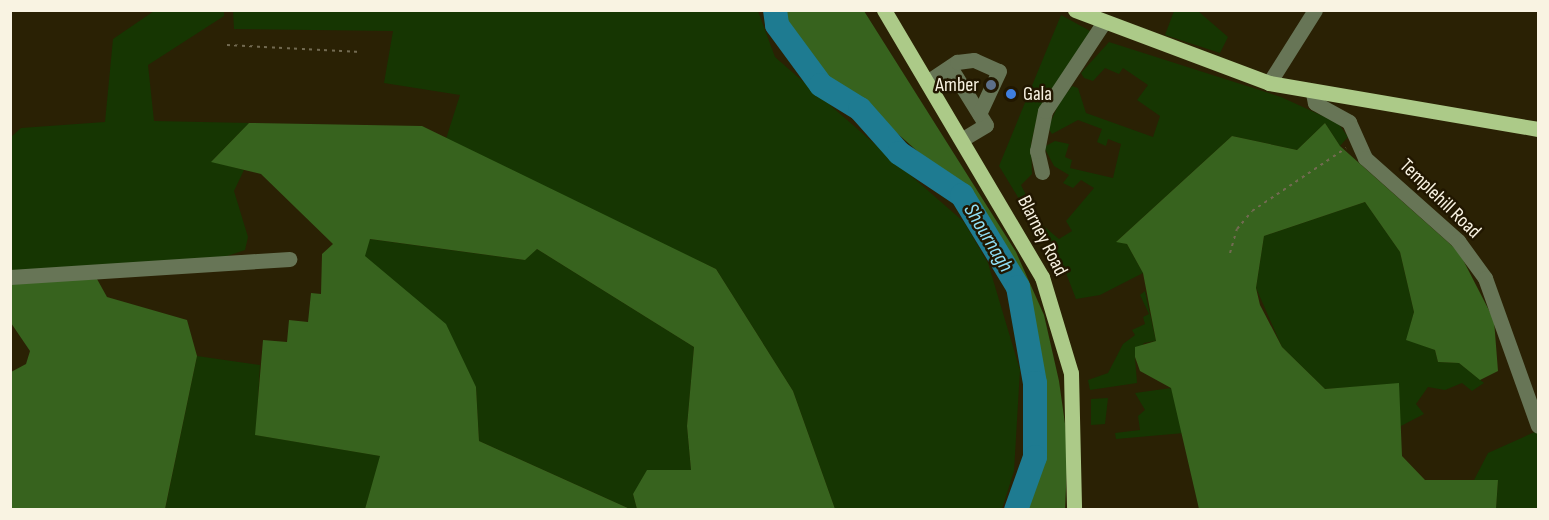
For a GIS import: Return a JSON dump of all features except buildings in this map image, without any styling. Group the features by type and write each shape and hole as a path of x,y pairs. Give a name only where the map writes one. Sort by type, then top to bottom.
{"main road":[{"name":"Blarney Road","path":"884,10 1019,230 1062,331 1076,430 1074,510"},
{"path":"1075,10 1269,83 1313,93 1424,105 1539,129"}],"street":[{"path":"1269,83 1315,10"},
{"path":"1042,172 1037,151 1045,111 1104,22"},
{"path":"927,82 950,67 974,60 999,71 979,114"},
{"path":"950,67 986,125 963,139"},
{"name":"Templehill Road","path":"1313,93 1315,103 1349,122 1365,158 1458,241 1485,278 1539,426"},
{"path":"10,277 289,259"}],"path":[{"path":"227,45 361,52"},
{"path":"1230,253 1237,229 1252,211 1356,141"}],"green space":[{"path":"154,11 224,11 224,16 148,65 154,121 249,123 212,161 244,170 234,191 248,237 245,250 198,266 11,278 11,137 21,128 105,122 113,39"},
{"path":"233,11 758,11 775,57 964,222 988,263 1020,370 1014,471 1002,509 835,509 793,391 716,269 445,142 460,95 384,83 393,31 234,29"},
{"path":"779,11 864,11 1016,252 1044,315 1059,381 1068,445 1065,509 1022,509 1043,432 1023,290 1001,251 967,195 855,96 825,80 781,24"},
{"path":"1174,11 1198,11 1228,37 1220,53 1165,35"},
{"path":"1061,15 1092,32 1039,109 1031,144 1032,174 1021,185 1026,195 1019,199 999,166"},
{"path":"1109,42 1281,97 1338,123 1348,137 1340,146 1325,123 1297,150 1232,136 1117,241 1127,244 1143,273 1100,295 1076,299 1061,260 1034,218 1059,239 1072,231 1066,221 1094,188 1081,180 1073,188 1063,183 1069,175 1054,166 1044,147 1055,141 1069,144 1065,157 1072,160 1070,168 1113,178 1121,144 1108,139 1106,146 1097,142 1102,129 1078,120 1052,134 1048,128 1059,103 1072,86 1078,88 1086,113 1153,137 1160,116 1137,100 1148,85 1123,68 1119,74 1105,68 1093,81 1084,78 1081,73"},
{"path":"249,123 422,126 716,269 793,391 835,509 637,509 633,494 647,470 691,470 687,426 694,347 537,249 525,260 370,239 365,256 446,324 476,387 479,441 630,509 365,509 380,456 255,435 263,340 287,342 289,320 308,322 311,293 321,294 322,254 333,244 261,174 211,162"},
{"path":"1325,123 1340,146 1459,252 1494,320 1498,371 1480,380 1459,363 1438,362 1435,350 1406,340 1414,312 1400,252 1365,202 1264,236 1256,288 1260,305 1282,347 1325,389 1399,383 1402,456 1425,480 1498,480 1496,509 1199,509 1171,388 1140,371 1135,357 1135,347 1156,341 1143,273 1127,244 1116,242 1232,136 1297,150"},
{"path":"1365,202 1400,252 1414,312 1407,339 1435,350 1438,362 1459,363 1484,383 1472,391 1462,383 1445,390 1428,387 1416,404 1424,414 1397,428 1398,384 1325,389 1282,347 1256,288 1264,236"},
{"path":"369,239 524,260 537,249 694,347 687,426 691,470 633,494 637,509 630,509 479,441 476,387 364,256"},
{"path":"97,279 107,297 187,320 197,356 165,509 11,510 11,372 26,364 30,351 11,323 12,282"},
{"path":"1145,291 1156,341 1144,343 1135,357 1137,383 1090,390 1088,380 1108,373 1123,344 1135,335 1132,330 1145,324 1143,317 1149,314 1140,295"},
{"path":"197,356 260,365 256,435 381,456 365,509 165,510"},
{"path":"1171,388 1184,433 1116,439 1115,433 1140,430 1138,416 1145,410 1135,393"},
{"path":"1108,398 1105,424 1091,425 1091,399"},
{"path":"1537,431 1538,509 1496,509 1498,481 1474,480 1488,453"}],"waterway":[{"name":"Shournagh","path":"775,10 777,25 821,85 860,109 899,153 962,195 1018,287 1035,383 1035,457 1016,510"}],"place":[{"name":"Amber","path":"991,85"},
{"name":"Gala","path":"1011,94"}]}
